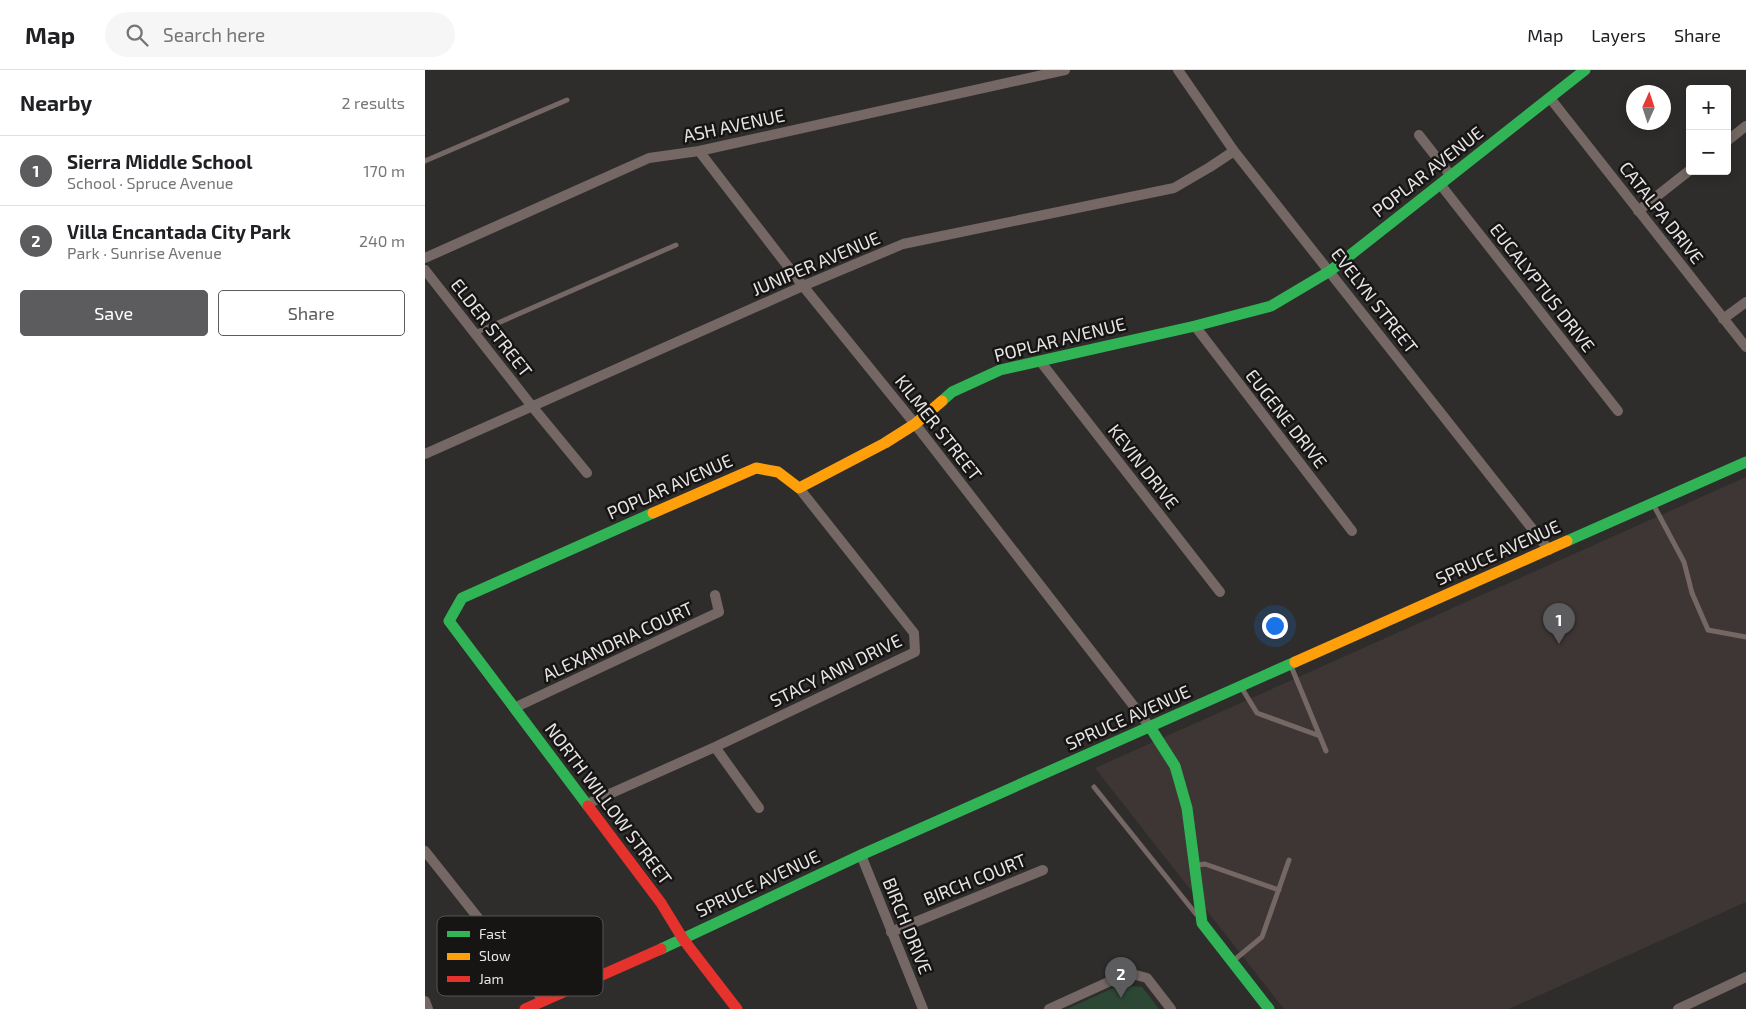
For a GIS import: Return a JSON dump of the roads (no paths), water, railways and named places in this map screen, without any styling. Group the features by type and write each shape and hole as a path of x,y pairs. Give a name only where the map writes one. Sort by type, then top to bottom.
{"street":[{"name":"ASH AVENUE","path":"425,258 649,158 699,151 1065,70"},
{"name":"EVELYN STREET","path":"1178,70 1234,150 1549,550"},
{"name":"POPLAR AVENUE","path":"449,621 462,598 755,468 779,472 799,488 915,424 952,392 1000,370 1195,326 1271,306 1330,271 1585,70"},
{"name":"CATALPA DRIVE","path":"1550,98 1746,347"},
{"path":"1731,138 1746,126"},
{"path":"1419,135 1451,176"},
{"name":"JUNIPER AVENUE","path":"425,454 803,286 903,244 1173,188 1210,167 1234,150"},
{"name":"KILMER STREET","path":"699,151 803,286 915,424 1150,727"},
{"path":"1638,211 1686,173"},
{"name":"EUCALYPTUS DRIVE","path":"1441,184 1618,411"},
{"name":"ELDER STREET","path":"425,270 531,406 587,473"},
{"path":"1723,319 1746,302"},
{"name":"EUGENE DRIVE","path":"1195,326 1352,531"},
{"name":"KEVIN DRIVE","path":"1040,362 1220,592"},
{"name":"SPRUCE AVENUE","path":"603,975 861,855 1746,462"},
{"name":"STACY ANN DRIVE","path":"587,804 715,747 915,652 914,634 799,488"},
{"name":"ALEXANDRIA COURT","path":"514,708 719,612 715,595"},
{"name":"NORTH WILLOW STREET","path":"449,621 661,902 683,939 737,1009"},
{"path":"1150,727 1175,766 1187,808 1202,922 1269,1009"},
{"path":"715,747 759,808"},
{"path":"425,851 477,916"},
{"name":"BIRCH DRIVE","path":"861,855 923,1009"},
{"name":"BIRCH COURT","path":"891,932 1043,870"},
{"path":"1049,1009 1128,973 1147,978 1171,1009"},
{"path":"1678,1009 1746,977"},
{"path":"540,996 544,1001"},
{"name":"SPRUCE AVENUE","path":"525,1009 555,996"},
{"path":"425,1001 428,1009"}],"lane":[{"path":"425,161 567,100"},
{"path":"475,333 676,245"},
{"path":"1653,504 1683,562 1692,593 1708,630 1746,637"},
{"path":"1291,665 1326,751"},
{"path":"1241,687 1257,713 1320,736"},
{"path":"1094,787 1202,922"},
{"path":"1233,962 1262,937 1289,860"},
{"path":"1194,865 1205,864 1279,890"}],"place":[{"name":"Sierra Middle School","path":"1559,644"},
{"name":"Villa Encantada City Park","path":"1121,998"}]}
